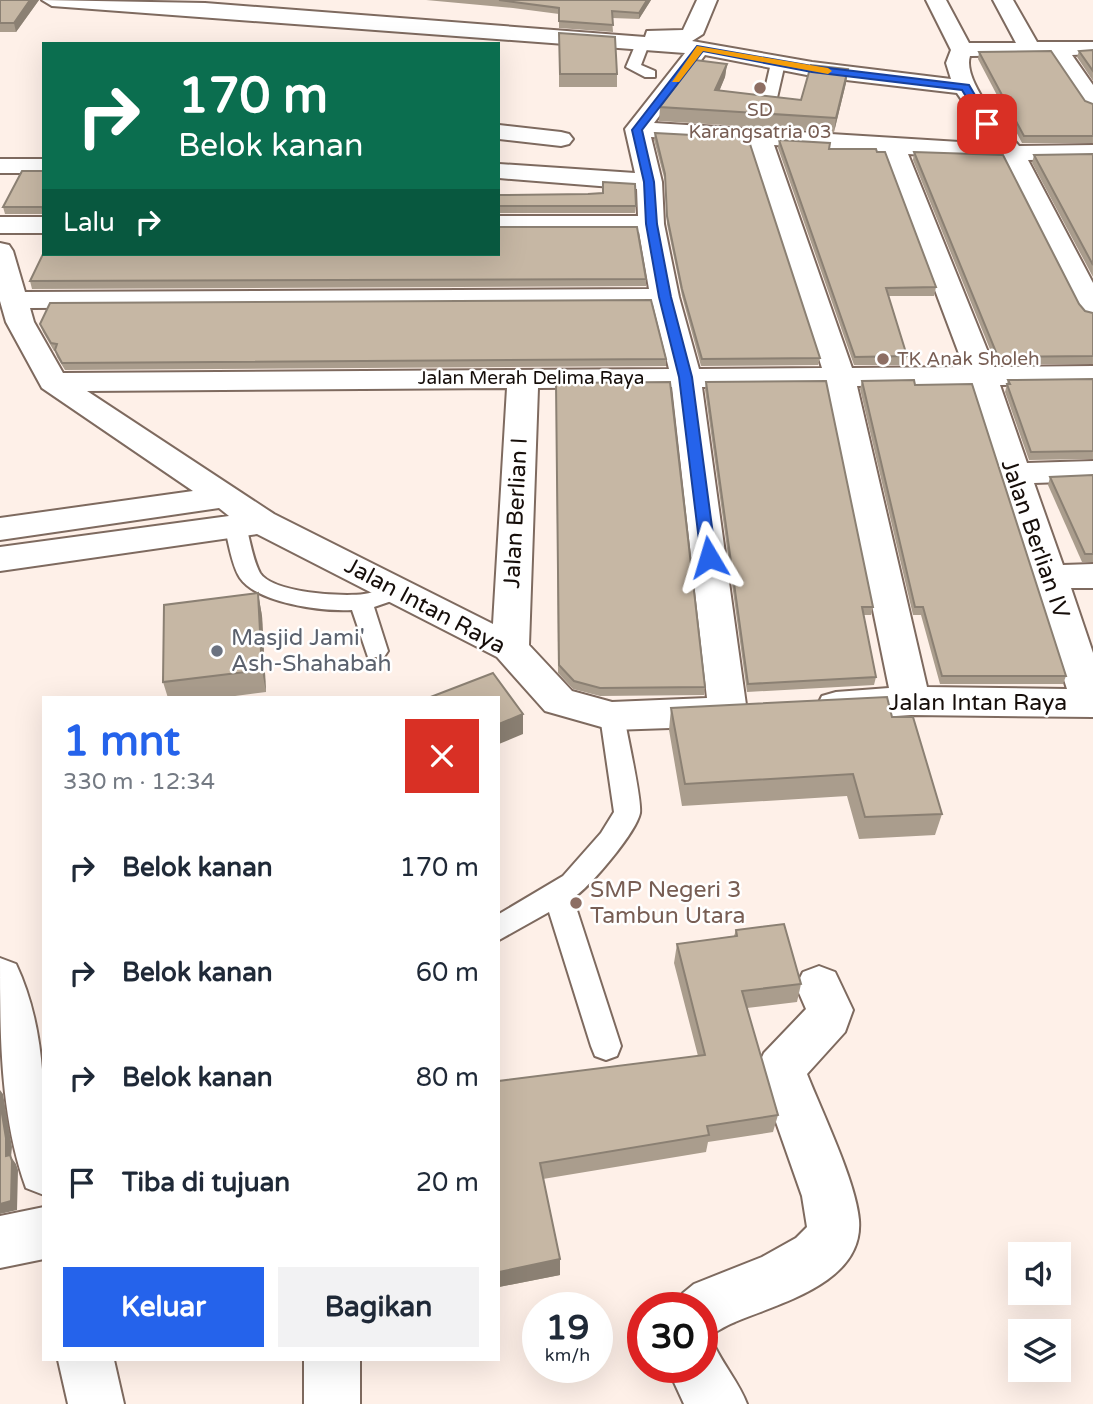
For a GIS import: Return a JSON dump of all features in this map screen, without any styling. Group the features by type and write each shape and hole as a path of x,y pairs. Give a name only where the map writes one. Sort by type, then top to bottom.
{"street":[{"path":"52,0 99,1 443,37 700,48 778,63 965,87"},
{"path":"231,0 326,2 680,38 692,34 707,0"},
{"path":"936,0 962,50 957,63 965,87 987,124 1012,153 1093,310"},
{"path":"1003,0 1030,49"},
{"path":"637,130 700,48"},
{"path":"1057,48 1093,102"},
{"path":"962,50 1093,48"},
{"path":"637,130 1012,153 1093,152"},
{"path":"637,130 649,182 651,224 665,297 686,377 728,712"},
{"path":"500,132 561,139"},
{"path":"759,136 840,376 911,701"},
{"name":"Jalan Berlian IV","path":"893,147 982,375 1012,473 1092,703"},
{"path":"0,166 42,166"},
{"path":"500,171 649,182"},
{"path":"500,224 651,224"},
{"path":"0,247 42,226"},
{"name":"Jalan Intan Raya","path":"0,247 20,321 31,347 53,382 241,515 510,648 559,701 612,716 767,710"},
{"path":"15,300 665,297"},
{"name":"Jalan Merah Delima Raya","path":"53,382 1093,375"},
{"name":"Jalan Berlian I","path":"510,648 523,379"},
{"path":"1012,473 1093,471"},
{"path":"0,529 241,515"},
{"path":"0,559 241,515"},
{"path":"1048,577 1093,576"},
{"name":"Jalan Intan Raya","path":"806,707 911,701 1092,703"},
{"path":"0,978 6,1035 42,1164"},
{"path":"718,1301 809,1262 823,1250 832,1235 834,1218 828,1196 781,1068 829,1017 830,1010 819,986"},
{"path":"0,1242 42,1233"},
{"path":"86,1361 96,1404"},
{"path":"332,1361 332,1404"},
{"path":"703,1383 719,1404"}],"lane":[{"path":"642,44 634,67 650,74"},
{"path":"769,102 778,63"},
{"path":"241,515 249,574 259,586 352,605 398,591"},
{"path":"361,603 376,651"},
{"path":"500,927 573,884 611,841 627,813 612,716"},
{"path":"557,893 606,1046"}],"building":[{"path":"0,0 30,0 14,23 0,23"},
{"path":"499,0 647,0 639,13 612,11 613,25 559,21 559,8"},
{"path":"559,33 615,37 617,74 560,74"},
{"path":"1093,50 1093,71 1079,51"},
{"path":"1051,51 1085,101 1093,104 1093,136 1024,136 979,52"},
{"path":"695,60 727,64 715,90 801,100 811,65 848,69 836,118 660,107"},
{"path":"655,133 748,138 820,358 702,359 682,289 667,216 665,174"},
{"path":"779,140 830,143 829,149 876,149 877,152 885,152 936,287 886,288 907,356 855,357"},
{"path":"914,152 1003,155 1079,304 1085,311 1093,313 1093,356 998,357"},
{"path":"1093,154 1093,265 1034,155"},
{"path":"22,171 42,171 42,207 3,207"},
{"path":"603,182 635,184 636,206 500,206 500,195 603,193"},
{"path":"500,227 637,227 646,279 30,281 42,256 500,256"},
{"path":"651,300 666,359 62,363 55,350 57,344 51,343 40,324 50,303"},
{"path":"1093,379 1093,451 1031,452 1007,384 1010,384 1008,380"},
{"path":"914,380 915,385 972,384 1066,676 942,676 923,607 915,607 862,381"},
{"path":"826,381 873,607 862,607 876,677 748,684 706,382"},
{"path":"670,382 705,687 600,688 574,681 559,665 556,383"},
{"path":"1093,475 1093,554 1085,554 1050,477"},
{"path":"258,593 262,670 163,682 164,605"},
{"path":"493,673 523,714 500,724 500,696 433,696"},
{"path":"887,697 892,717 913,717 942,814 865,817 853,774 685,784 671,708"},
{"path":"784,924 801,984 742,991 778,1115 707,1126 709,1135 540,1163 560,1259 500,1272 500,1081 705,1055 677,944 737,936 736,930"},
{"path":"0,1102 6,1156 10,1155 12,1161 11,1201 0,1204"}],"slow traffic":[{"path":"675,80 700,48 828,71"}],"place":[{"name":"SD Karangsatria 03","path":"760,88"},
{"name":"TK Anak Sholeh","path":"883,359"},
{"name":"Masjid Jami' Ash-Shahabah","path":"217,651"},
{"name":"SMP Negeri 3 Tambun Utara","path":"576,903"}],"route":[{"path":"709,557 686,377 665,297 651,224 649,182 637,130 700,48 812,69 965,87 987,124"}]}
